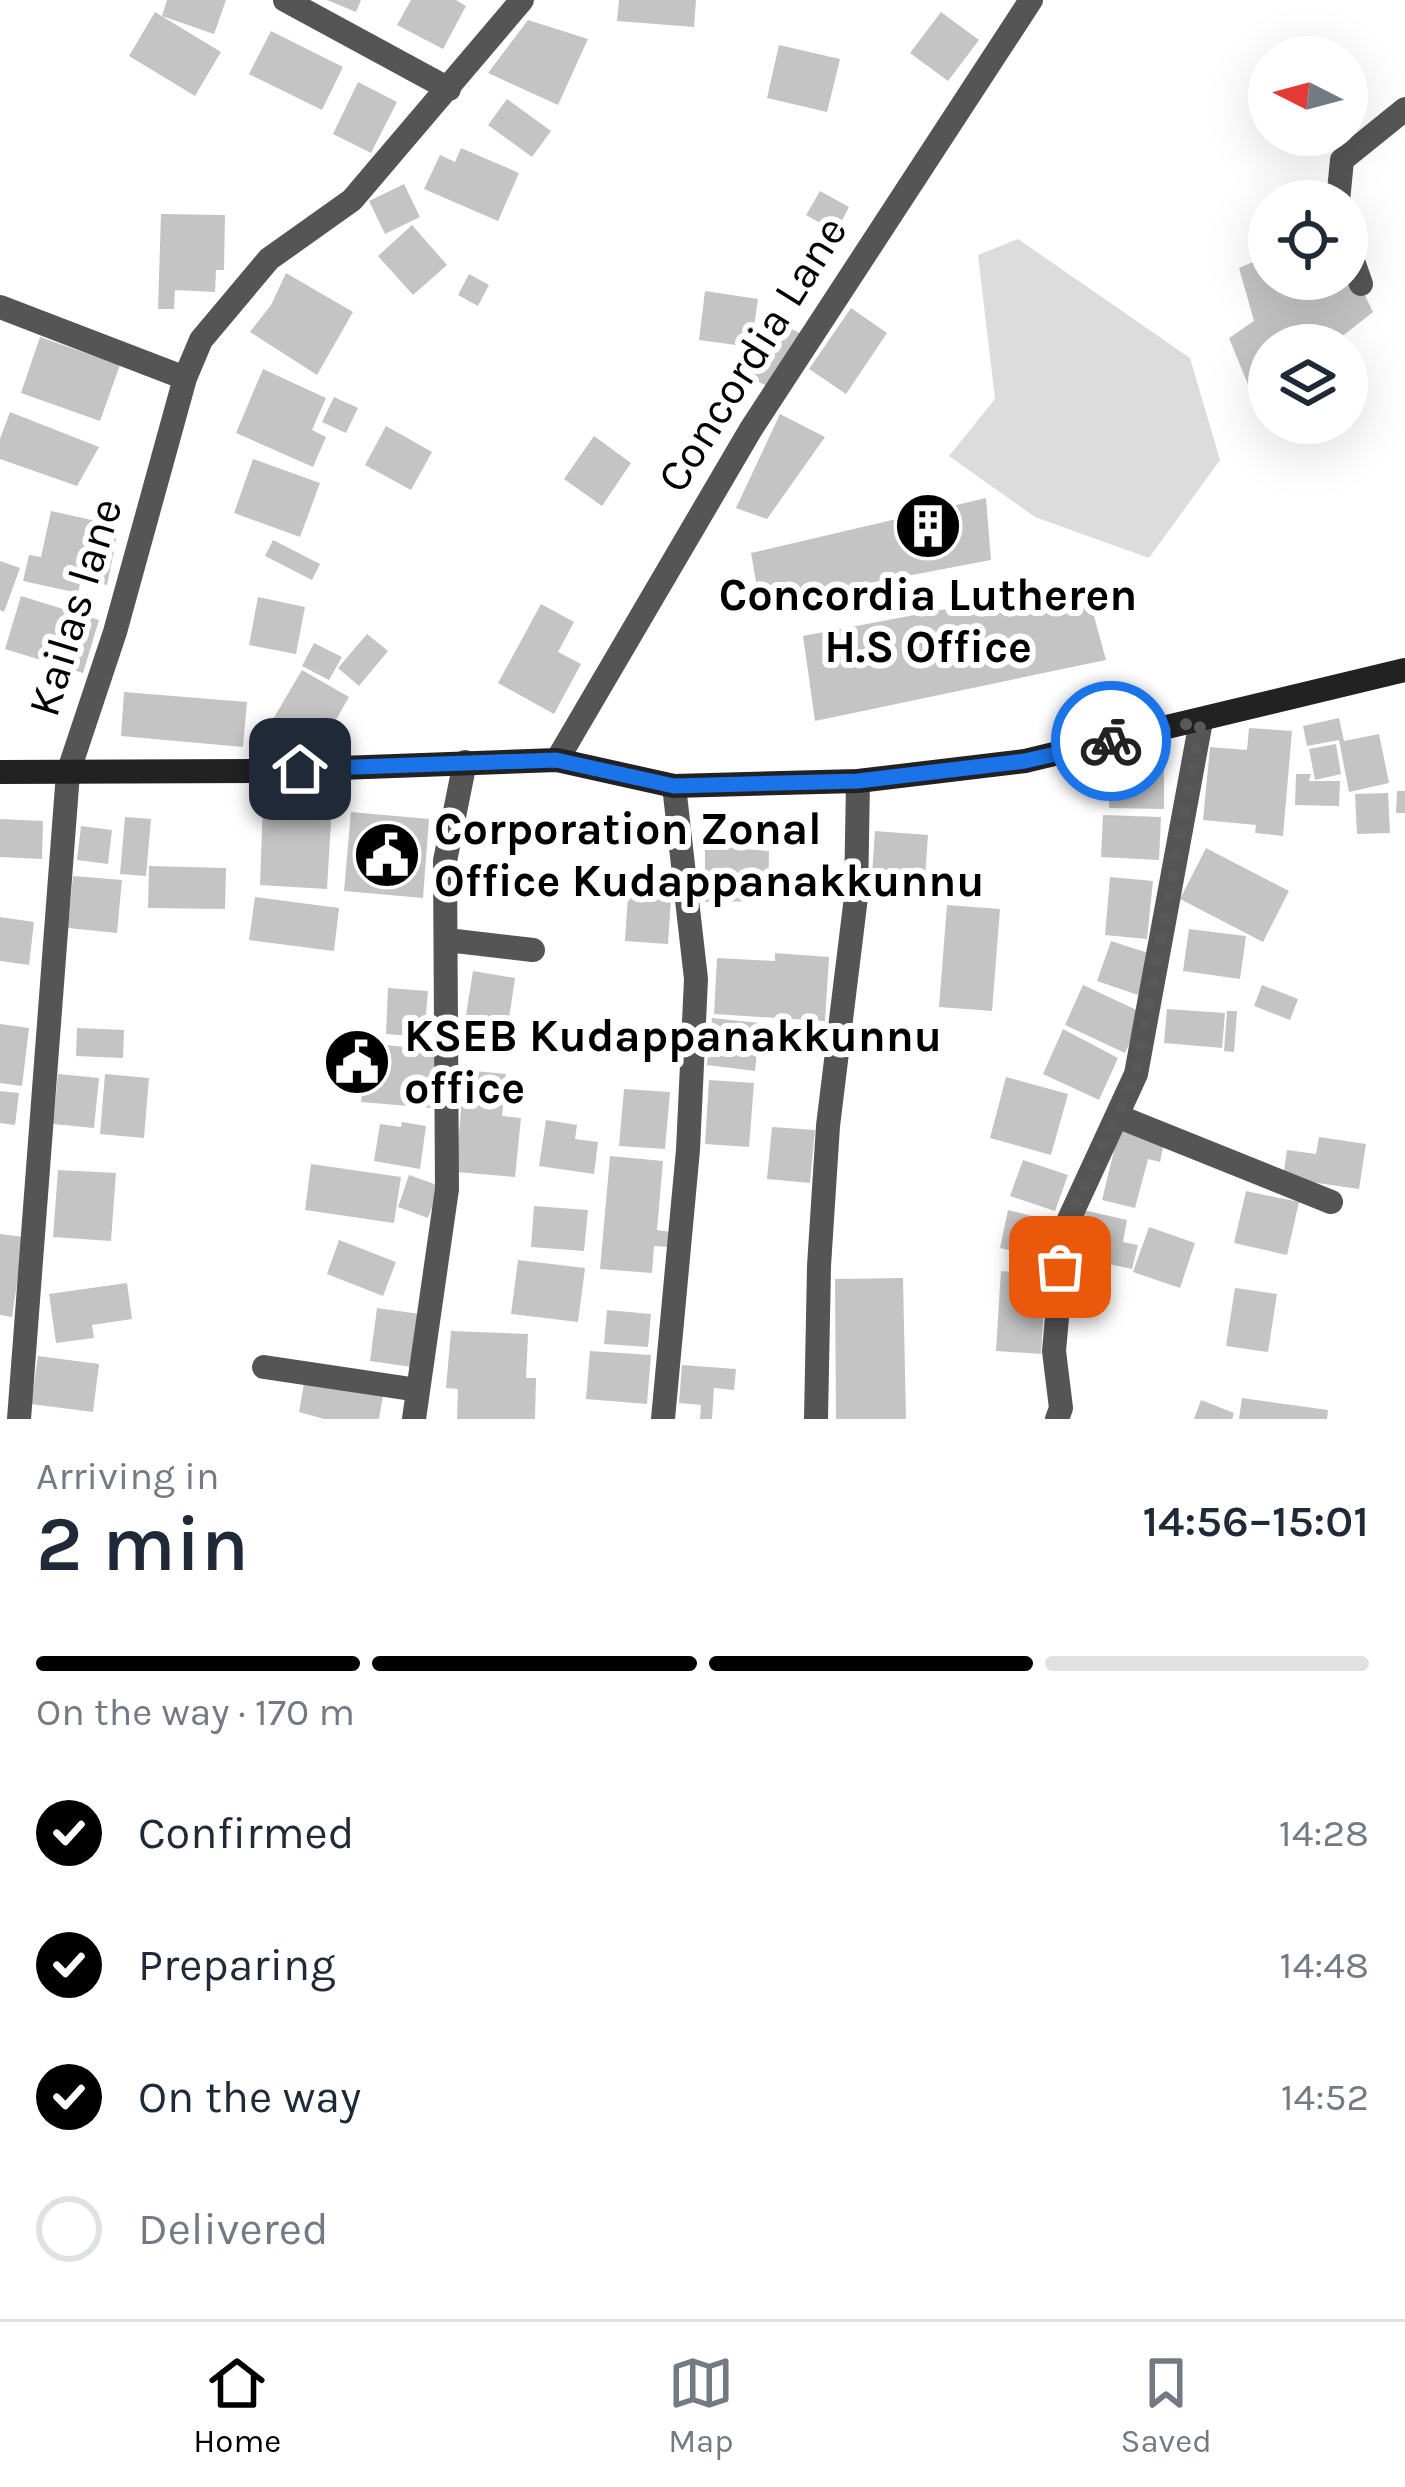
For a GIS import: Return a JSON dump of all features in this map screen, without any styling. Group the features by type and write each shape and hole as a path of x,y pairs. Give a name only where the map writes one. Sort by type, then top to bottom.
{"main road":[{"path":"0,772 556,760 674,786 858,781 1025,761 1405,670"}],"street":[{"path":"286,0 448,89"},
{"name":"Kailas lane","path":"19,1419 68,773 115,632 185,378 201,340 269,259 352,200 522,0"},
{"name":"Concordia Lane","path":"556,760 751,429 1031,0"},
{"path":"1340,180 1342,160 1405,109"},
{"path":"0,307 185,378"},
{"path":"1058,1419 1054,1351 1060,1248 1136,1074 1201,721"},
{"path":"415,1419 447,1190 446,861 465,762"},
{"path":"817,1419 819,1266 828,1126 856,896 858,781"},
{"path":"663,1419 688,1150 696,979 674,786"},
{"path":"447,940 533,950"},
{"path":"1117,1116 1331,1202"},
{"path":"264,1367 418,1390"}],"shaded area":[{"path":"1018,239 1190,358 1220,460 1149,558 1035,517 949,456 995,399 978,255"}],"building":[{"path":"167,0 226,0 214,34 162,16"},
{"path":"327,0 361,0 356,12"},
{"path":"411,0 456,0 466,6 443,49 397,25"},
{"path":"619,0 696,0 694,27 617,21"},
{"path":"155,12 221,52 195,96 129,56"},
{"path":"941,12 979,40 948,81 910,53"},
{"path":"528,20 588,39 558,105 488,73"},
{"path":"271,31 343,67 322,110 249,74"},
{"path":"779,45 840,59 827,112 767,98"},
{"path":"358,82 397,102 371,153 333,134"},
{"path":"507,99 551,131 532,157 488,125"},
{"path":"461,148 519,173 498,221 424,189 440,155 455,162"},
{"path":"404,184 420,217 385,234 369,201"},
{"path":"820,191 849,207 836,232 806,215"},
{"path":"161,214 225,215 224,270 216,270 215,292 175,290 174,309 158,309"},
{"path":"412,225 447,265 413,295 378,256"},
{"path":"1248,264 1248,300 1239,268"},
{"path":"286,273 353,312 317,375 250,332 271,305"},
{"path":"469,274 489,285 478,306 458,295"},
{"path":"705,291 758,299 751,347 699,340"},
{"path":"1248,300 1367,300 1373,312 1358,324 1250,324 1254,321"},
{"path":"851,308 887,333 846,394 809,369"},
{"path":"773,320 802,334 776,390 746,376"},
{"path":"1248,325 1248,384 1229,338"},
{"path":"40,337 120,365 100,421 21,393"},
{"path":"263,369 326,398 312,430 326,437 313,467 236,433"},
{"path":"334,397 358,408 346,433 322,422"},
{"path":"10,412 99,447 77,486 0,459 0,439"},
{"path":"780,414 825,437 767,519 736,508"},
{"path":"386,426 432,452 411,490 365,465"},
{"path":"594,436 631,463 602,506 564,479"},
{"path":"253,459 320,483 300,537 234,513"},
{"name":"Concordia Lutheren H.S Office","path":"986,498 991,560 760,604 751,553"},
{"path":"51,511 119,526 107,585 81,579 78,593 23,581 29,555 41,557"},
{"path":"273,540 320,564 312,580 265,556"},
{"path":"0,561 20,568 4,612 0,610"},
{"path":"1085,583 1106,660 815,721 803,636"},
{"path":"21,596 99,620 83,673 5,649"},
{"path":"258,597 305,607 296,654 249,645"},
{"path":"541,604 574,622 558,652 581,664 554,714 498,683"},
{"path":"367,634 388,651 359,686 338,668"},
{"path":"314,643 342,657 329,680 302,666"},
{"path":"302,670 349,697 317,753 269,726"},
{"path":"124,692 247,702 243,747 121,736"},
{"path":"1339,718 1344,741 1379,734 1389,783 1349,792 1339,740 1307,746 1303,726"},
{"path":"1249,728 1292,731 1283,836 1255,833 1256,825 1203,820 1210,747 1247,750"},
{"path":"1336,744 1341,774 1315,780 1309,749"},
{"path":"1109,763 1164,763 1164,809 1109,808"},
{"path":"1296,774 1311,774 1309,781 1340,781 1339,806 1295,805"},
{"path":"1397,791 1405,791 1405,813 1396,813"},
{"path":"1388,793 1390,833 1357,834 1355,794"},
{"path":"263,801 332,805 327,889 260,885"},
{"name":"Corporation Zonal Office Kudappanakkunnu","path":"351,812 429,819 423,898 344,891"},
{"path":"1103,815 1161,817 1159,860 1101,857"},
{"path":"125,817 151,819 146,876 120,874"},
{"path":"0,819 43,821 42,859 0,857"},
{"path":"81,826 112,830 108,864 77,860"},
{"path":"875,831 928,835 924,892 871,888"},
{"path":"705,846 769,851 768,901 705,902"},
{"path":"1206,848 1289,891 1263,942 1180,899"},
{"path":"149,866 226,868 225,909 148,908"},
{"path":"73,876 122,880 117,933 68,928"},
{"path":"1110,877 1153,881 1147,939 1105,935"},
{"path":"629,880 672,883 668,944 625,941"},
{"path":"255,897 339,908 334,951 249,940"},
{"path":"947,905 1000,909 992,1011 939,1007"},
{"path":"0,917 34,922 29,965 0,961"},
{"path":"1189,929 1246,936 1240,979 1183,971"},
{"path":"1111,941 1151,954 1138,995 1097,981"},
{"path":"775,953 829,957 825,1021 714,1014 717,958 775,961"},
{"path":"473,971 515,978 505,1046 462,1040"},
{"path":"1083,985 1143,1013 1125,1053 1065,1025"},
{"path":"1262,985 1298,999 1290,1020 1254,1006"},
{"path":"388,988 428,991 424,1037 386,1034"},
{"path":"1167,1009 1225,1013 1222,1048 1164,1043"},
{"path":"1227,1011 1237,1011 1234,1052 1224,1051"},
{"path":"712,1018 760,1023 755,1071 707,1065"},
{"path":"0,1024 29,1028 22,1086 0,1083"},
{"path":"77,1028 124,1030 123,1058 76,1056"},
{"path":"1063,1029 1118,1058 1099,1100 1043,1074"},
{"path":"385,1045 437,1050 432,1108 361,1102 365,1062 383,1064"},
{"path":"464,1070 506,1074 502,1116 521,1118 515,1177 456,1172"},
{"path":"58,1074 99,1078 94,1128 53,1124"},
{"path":"105,1074 149,1078 144,1138 100,1134"},
{"path":"1006,1077 1068,1094 1051,1155 990,1138"},
{"path":"709,1080 754,1083 749,1147 705,1144"},
{"path":"624,1089 670,1092 665,1149 619,1146"},
{"path":"0,1091 19,1093 15,1125 0,1123"},
{"path":"546,1120 577,1125 575,1139 598,1142 594,1174 539,1166"},
{"path":"402,1122 426,1126 420,1169 374,1161 380,1124 401,1127"},
{"path":"772,1127 815,1130 810,1183 767,1179"},
{"path":"1119,1130 1164,1142 1160,1162 1148,1159 1135,1208 1102,1200"},
{"path":"1319,1137 1366,1144 1359,1189 1283,1178 1287,1150 1316,1154"},
{"path":"610,1156 663,1161 657,1230 671,1232 669,1247 654,1246 652,1273 600,1269"},
{"path":"1023,1160 1068,1175 1055,1211 1010,1196"},
{"path":"311,1164 401,1177 394,1223 305,1210"},
{"path":"58,1170 116,1173 111,1241 53,1237"},
{"path":"409,1175 440,1186 428,1218 398,1207"},
{"path":"1246,1191 1299,1202 1287,1255 1234,1243"},
{"path":"534,1206 588,1210 584,1251 531,1247"},
{"path":"1008,1210 1044,1219 1035,1256 1000,1248"},
{"path":"1083,1210 1127,1220 1123,1242 1138,1245 1132,1269 1095,1261 1099,1241 1077,1236"},
{"path":"1149,1227 1195,1243 1180,1288 1133,1272"},
{"path":"0,1234 24,1237 12,1317 0,1315"},
{"path":"339,1240 396,1262 383,1296 327,1274"},
{"path":"518,1260 585,1268 578,1322 511,1314"},
{"path":"1001,1271 1046,1274 1041,1354 996,1351"},
{"path":"903,1278 906,1419 836,1419 835,1279"},
{"path":"127,1283 132,1319 92,1325 94,1338 56,1343 49,1294"},
{"path":"1235,1288 1277,1294 1268,1352 1226,1346"},
{"path":"377,1308 420,1314 412,1367 370,1361"},
{"path":"607,1310 651,1314 648,1347 604,1344"},
{"path":"451,1331 528,1334 526,1378 536,1378 535,1419 457,1419 458,1389 446,1388"},
{"path":"590,1351 651,1355 647,1404 586,1399"},
{"path":"38,1356 99,1364 93,1412 31,1404"},
{"path":"682,1365 736,1369 734,1390 714,1388 712,1419 700,1419 701,1405 679,1403"},
{"path":"304,1383 383,1396 379,1419 324,1419 299,1412"},
{"path":"1242,1398 1328,1410 1327,1419 1239,1419"},
{"path":"1201,1400 1234,1413 1232,1419 1194,1419"}],"way so far":[{"path":"1060,1267 1065,1228 1136,1074 1201,721 1111,741"}],"place":[{"name":"Concordia Lutheren H.S Office","path":"928,526"},
{"name":"Corporation Zonal Office Kudappanakkunnu","path":"387,855"},
{"name":"KSEB Kudappanakkunnu office","path":"357,1062"}],"route":[{"path":"300,769 556,760 674,786 858,781 1025,761 1111,741"}]}
